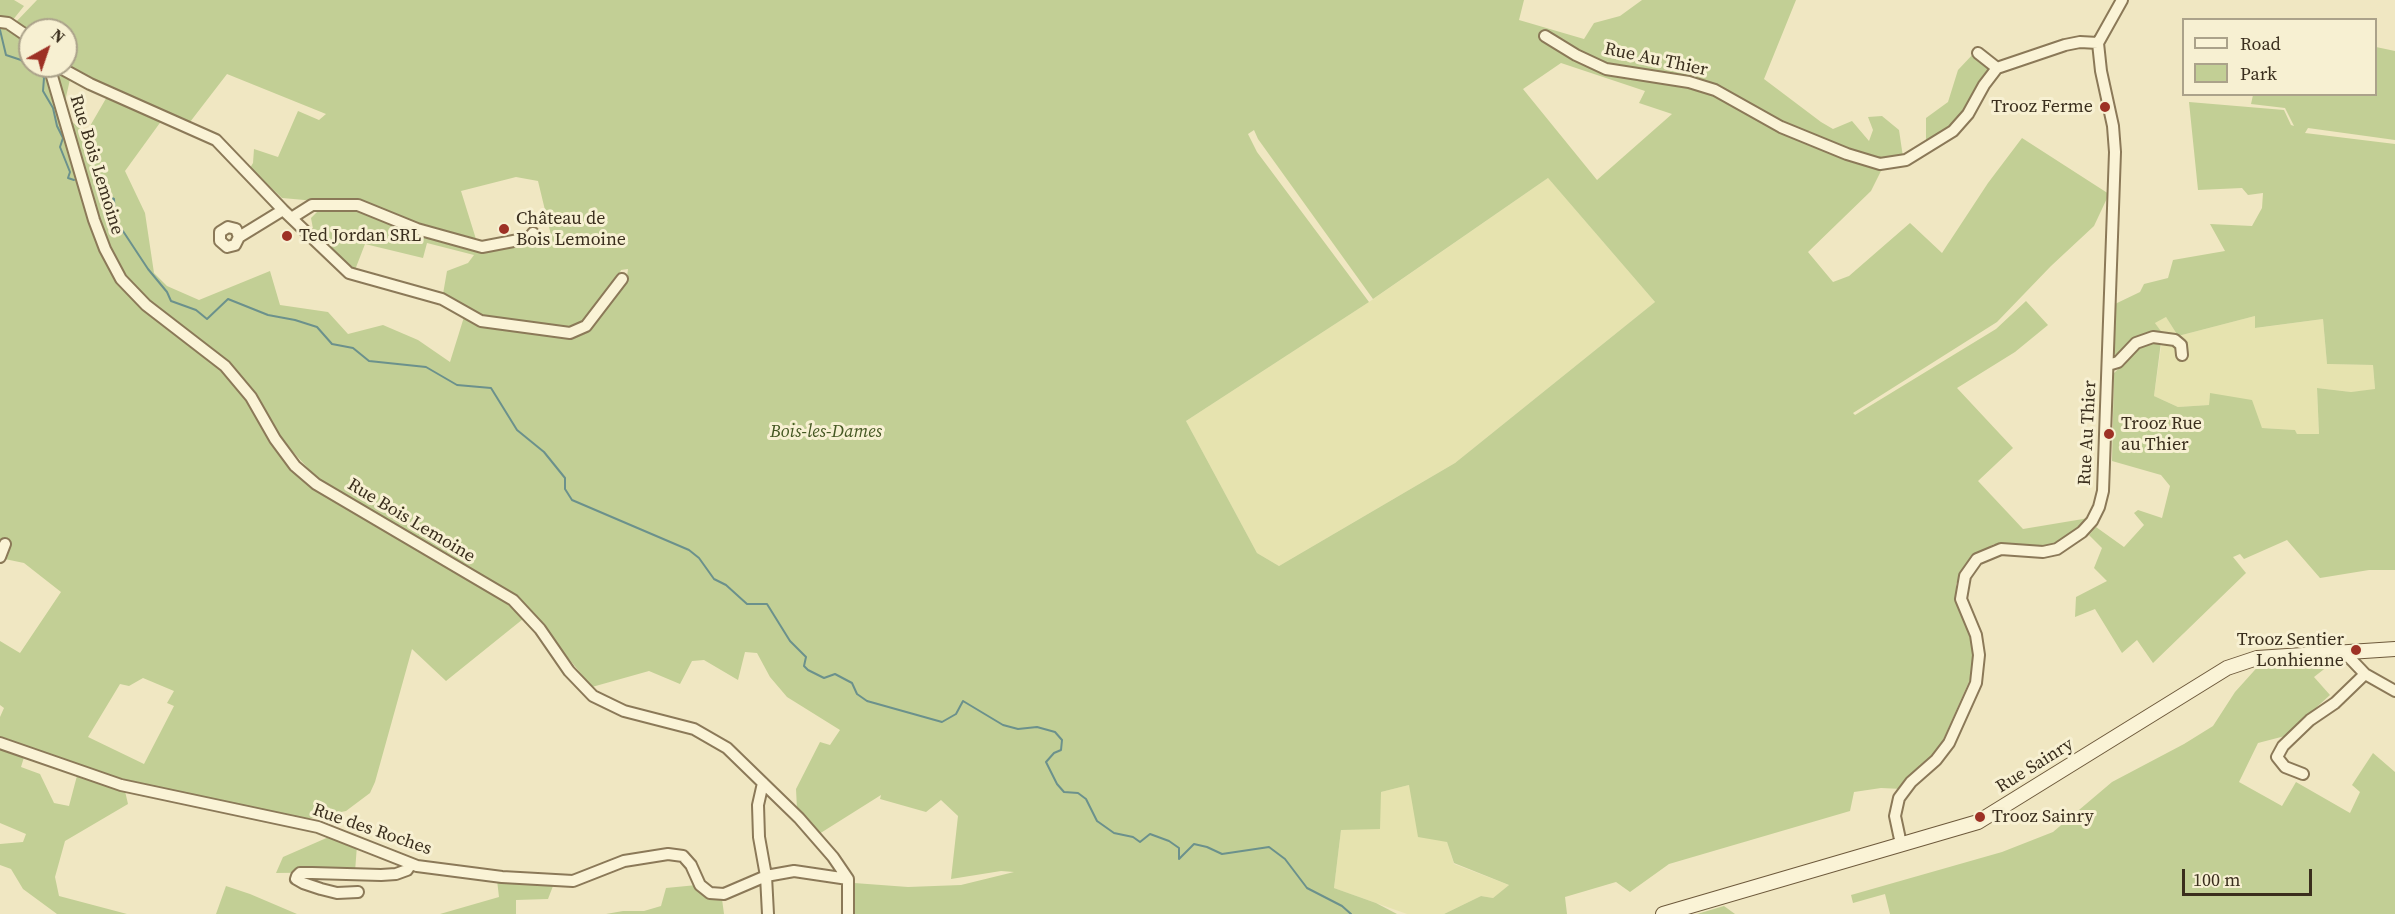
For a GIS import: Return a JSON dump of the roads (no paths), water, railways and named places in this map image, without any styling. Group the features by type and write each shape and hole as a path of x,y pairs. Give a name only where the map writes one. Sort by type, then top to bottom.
{"street":[{"path":"1978,53 1997,69 2064,45 2080,42 2098,43 2122,0"},
{"path":"0,21 18,29"},
{"name":"Rue Au Thier","path":"1545,36 1581,58 1606,69 1689,82 1715,90 1781,127 1847,154 1880,164 1906,160 1953,131 1968,114 1984,85 1997,69"},
{"name":"Rue Au Thier","path":"1901,844 1895,816 1899,798 1911,782 1936,760 1949,743 1976,683 1979,655 1976,635 1961,599 1965,576 1977,559 2001,549 2043,552 2057,549 2082,532 2092,521 2103,491 2115,152 2113,126 2101,71 2098,43"},
{"path":"78,77 216,140 283,210 350,273 442,299 481,321 570,333 586,326 622,279"},
{"name":"Rue Bois Lemoine","path":"52,78 90,210 105,249 121,279 146,305 225,366 251,396 275,440 295,466 316,484 513,600 540,628 569,671 593,696 624,711 681,725 706,735 727,748 799,818 833,857 848,879"},
{"path":"293,218 312,205 358,205 417,229 482,247 529,238 533,233"},
{"path":"239,237 283,210"},
{"name":"Rue Au Thier","path":"2108,365 2118,362 2136,343 2153,337 2175,340 2181,345 2182,355"},
{"path":"0,557 5,544"},
{"name":"Rue Sainry","path":"1663,914 1978,822 2227,668 2257,658 2395,649"},
{"path":"2345,653 2366,674 2395,691"},
{"path":"2303,774 2284,767 2277,757 2283,746 2310,720 2335,703 2366,674"},
{"name":"Rue des Roches","path":"0,743 121,785 318,827 411,864 502,877 573,881 624,861 668,854 683,856 691,866 700,885 710,893 724,894 766,876"},
{"path":"763,783 758,805 759,837 766,876 768,914"},
{"path":"358,892 337,893 321,890 296,879 300,873 396,874 407,870 411,864"},
{"path":"766,876 794,871 848,879 848,914"}],"waterway":[{"path":"0,30 6,55 21,60 28,67 41,72 44,78 43,91 53,108 57,126 63,138 60,147 70,172 68,178 74,180"},
{"path":"97,190 114,199 115,219 171,301 196,310 207,319 228,299 268,315 317,327 332,344 353,348 369,361 426,367 457,385 491,388 517,430 544,452 565,478 565,489 572,500 689,550 699,558 714,579 726,585 747,604 767,604 790,641 806,657 804,666 808,670 824,678 835,674 852,683 857,694 867,701 942,722 956,714 963,701 1003,725 1018,729 1037,727 1055,732 1062,740 1061,750 1054,753 1046,762 1057,784 1064,792 1078,793 1086,799 1097,821 1114,833 1133,837 1140,842 1150,834 1169,841 1179,848 1179,859 1194,844 1222,854 1269,847 1285,859 1307,888 1342,906 1351,914"}],"place":[{"name":"Trooz Ferme","path":"2105,107"},
{"name":"Château de Bois Lemoine","path":"504,229"},
{"name":"Ted Jordan SRL","path":"287,236"},
{"name":"Trooz Rue au Thier","path":"2109,434"},
{"name":"Trooz Sentier Lonhienne","path":"2356,650"},
{"name":"Trooz Sainry","path":"1980,817"}],"park label":[{"name":"Bois-les-Dames","path":"826,432"}]}
